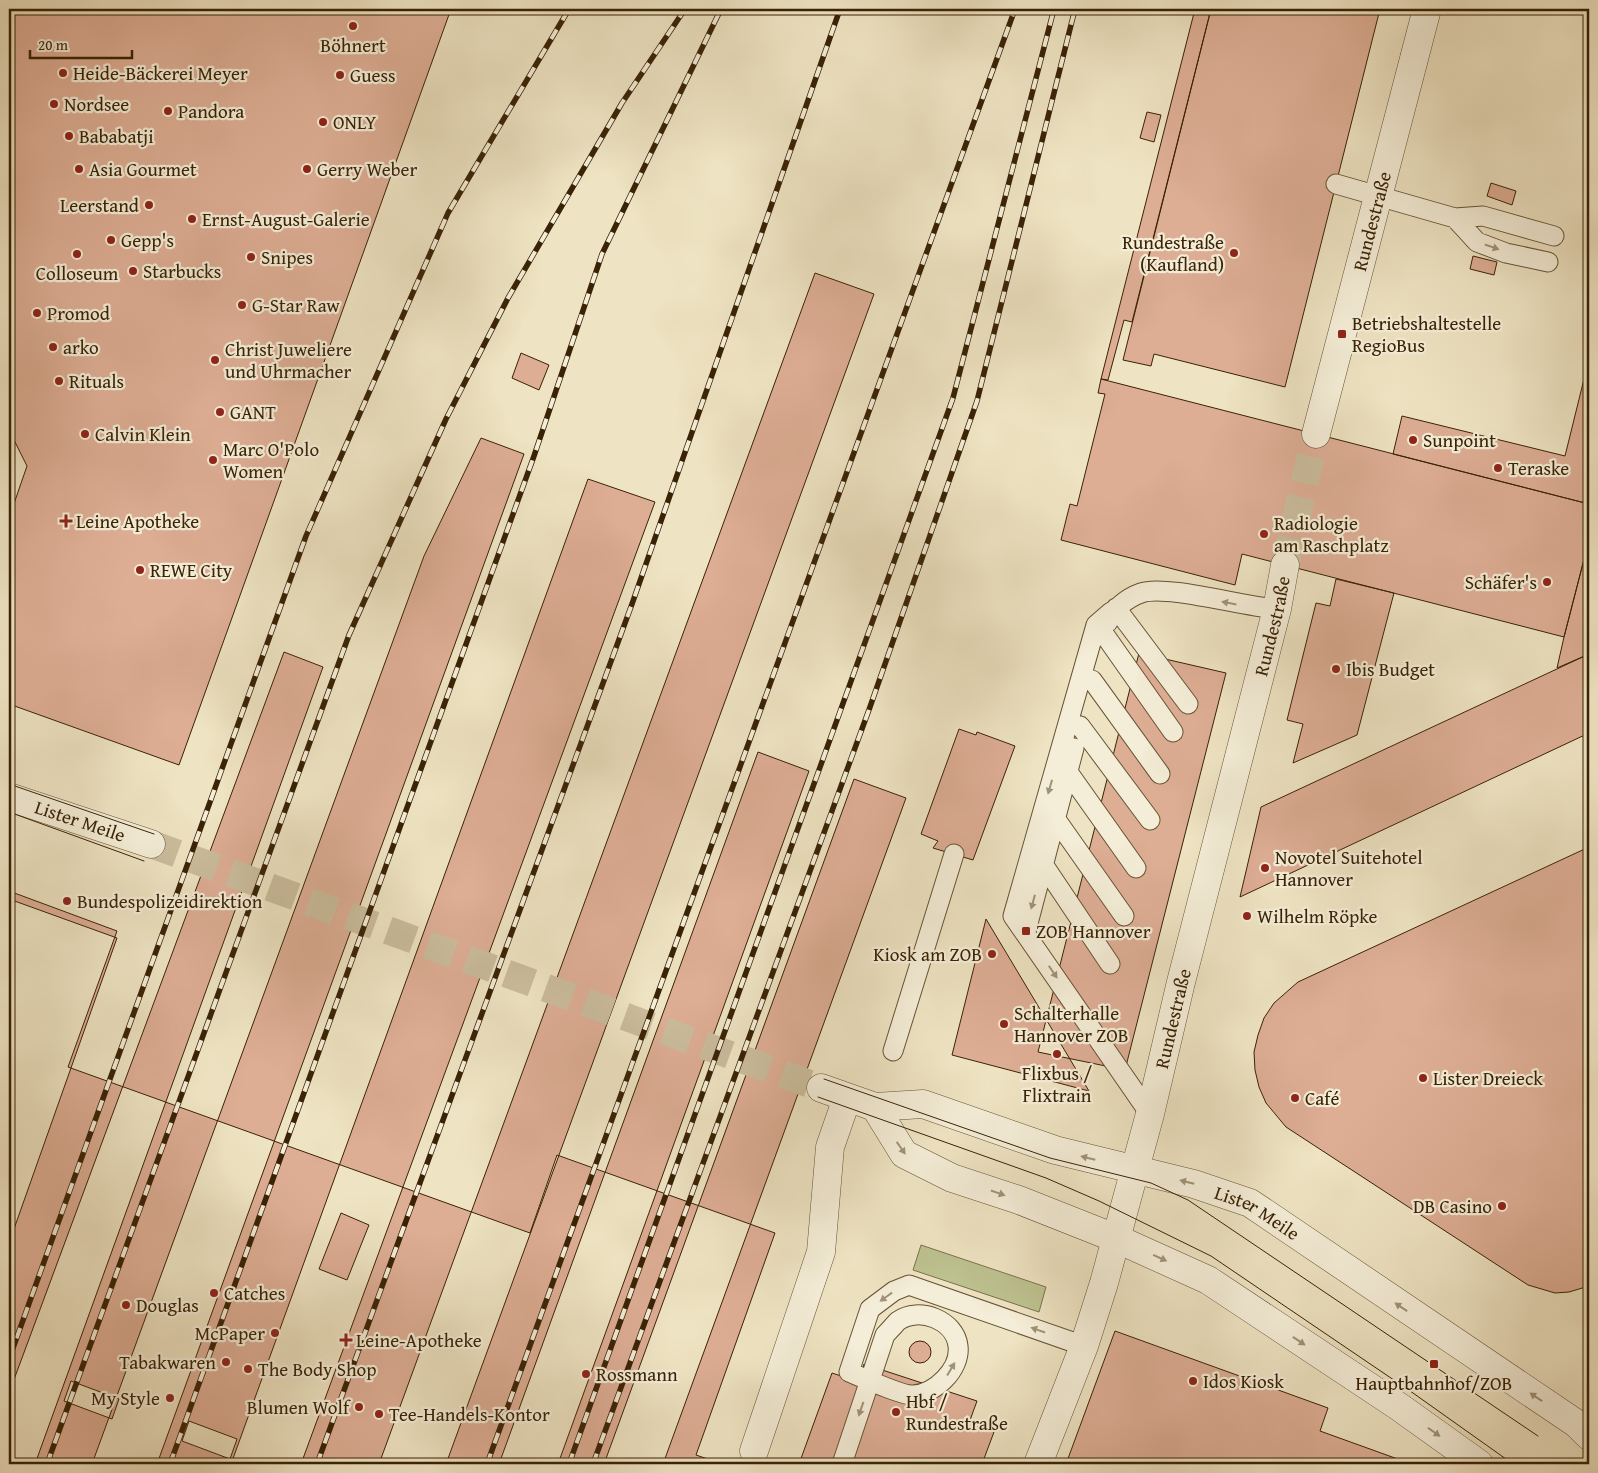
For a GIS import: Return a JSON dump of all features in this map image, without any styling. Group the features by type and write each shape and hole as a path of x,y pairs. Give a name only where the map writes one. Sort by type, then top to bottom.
{"street":[{"name":"Rundestraße","path":"1316,434 1427,9"},
{"name":"Rundestraße","path":"1038,1464 1084,1346 1104,1283 1150,1114 1181,982 1277,609 1285,565"},
{"name":"Lister Meile","path":"9,797 151,844"},
{"name":"Lister Meile","path":"821,1088 875,1107 923,1104 1055,1150 1194,1184 1250,1203 1585,1428"},
{"path":"754,1451 821,1252 830,1147 847,1098"},
{"path":"875,1107 904,1154 952,1178 1018,1200 1115,1238 1208,1280 1398,1406 1479,1464"}],"lane":[{"path":"1336,184 1454,218 1483,216 1554,236"},
{"path":"1454,218 1477,242 1506,252 1548,262"},
{"path":"1150,1114 1026,931 1013,916 1096,625 1114,610 1141,593 1165,591 1253,607 1277,609"},
{"path":"1026,931 1104,634 1114,610"},
{"path":"1114,610 1188,704"},
{"path":"1104,634 1173,732"},
{"path":"1092,680 1160,774"},
{"path":"1080,726 1150,820"},
{"path":"1068,772 1136,868"},
{"path":"1055,818 1124,916"},
{"path":"893,1051 954,854"},
{"path":"1043,864 1110,964"},
{"path":"842,1464 870,1382 873,1372 885,1336 899,1320 918,1314 936,1318 950,1328 958,1346 954,1367 932,1389 913,1395 894,1389 876,1382 867,1379 849,1372 870,1309 894,1291 908,1285 1084,1346"}],"green space":[{"path":"921,1245 1046,1287 1039,1312 913,1270"}],"building":[{"name":"Ernst-August-Galerie","path":"9,9 451,9 179,765 9,704 9,518 27,466 9,430"},
{"path":"1195,9 1211,9 1132,322 1124,320 1108,380 1101,379"},
{"name":"Rundestraße (Kaufland)","path":"1211,9 1380,9 1285,387 1154,354 1151,366 1123,360"},
{"path":"1147,112 1161,115 1154,142 1140,138"},
{"path":"1491,183 1516,191 1512,205 1487,196"},
{"path":"1473,256 1497,262 1494,275 1470,269"},
{"path":"815,273 874,294 446,1464 379,1464"},
{"path":"521,353 549,365 539,390 512,378"},
{"path":"1101,379 1589,504 1589,540 1564,637 1242,554 1235,585 1061,540 1070,504 1077,506 1105,394 1098,393"},
{"path":"1584,379 1589,381 1589,504 1393,454 1402,416 1565,456"},
{"path":"481,438 524,454 157,1464 92,1464 424,556"},
{"path":"588,479 655,502 301,1464 231,1464"},
{"path":"1589,540 1589,654 1557,668 1564,637"},
{"path":"1336,579 1394,593 1357,735 1293,763 1303,724 1287,720 1316,603 1330,606"},
{"path":"284,652 323,667 35,1464 9,1464 9,1393"},
{"path":"1139,653 1226,673 1125,1070 1038,1052"},
{"path":"1589,654 1589,733 1240,897 1261,807"},
{"path":"959,729 976,735 977,732 1015,746 973,860 933,848 938,841 921,834"},
{"path":"758,752 809,771 558,1464 499,1464"},
{"path":"854,779 906,798 663,1464 604,1464"},
{"name":"Lister Dreieck","path":"1589,847 1589,1286 1569,1292 1555,1293 1528,1285 1286,1127 1266,1103 1259,1087 1255,1070 1254,1052 1264,1018 1274,1003 1298,982"},
{"path":"9,891 117,931 68,1067 530,1233 557,1155 775,1233 696,1455 722,1464 316,1464 302,1460 300,1464 9,1464","holes":["71,1381 119,1399 112,1419 64,1401","189,1421 237,1439 230,1459 182,1441"]},
{"path":"9,899 117,938 9,1243"},
{"name":"Schalterhalle Hannover ZOB","path":"986,919 1089,1091 952,1055"},
{"path":"341,1213 369,1225 347,1280 319,1269"},
{"path":"1115,1331 1328,1408 1320,1431 1406,1462 1405,1464 1066,1464"},
{"name":"Hbf / Rundestraße","path":"920,1341 930,1348 931,1352 924,1362 920,1363 910,1356 909,1352 916,1342"},
{"name":"Hbf / Rundestraße","path":"864,1364 977,1401 969,1423 994,1432 982,1464 799,1464 832,1373 859,1382"}],"tunnel":[{"path":"1285,565 1316,434"},
{"path":"151,844 821,1088"}],"tram line":[{"path":"9,784 154,834"},
{"path":"9,812 144,861"},
{"path":"824,1079 1050,1158 1151,1183 1188,1200 1538,1436"},
{"path":"818,1097 1046,1178 1099,1201 1211,1256 1413,1393 1513,1464"}],"railway":[{"path":"9,1359 306,536 448,213 569,9"},
{"path":"47,1464 349,635 446,419 508,298 622,103 685,9"},
{"path":"170,1464 534,456 602,254 721,9"},
{"path":"317,1464 632,604 840,9"},
{"path":"487,1464 1015,9"},
{"path":"569,1464 953,398 1054,9"},
{"path":"593,1464 870,707 977,401 1075,9"}],"place":[{"name":"Böhnert","path":"353,26"},
{"name":"Heide-Bäckerei Meyer","path":"63,73"},
{"name":"Guess","path":"340,75"},
{"name":"Nordsee","path":"54,104"},
{"name":"Pandora","path":"168,111"},
{"name":"ONLY","path":"323,122"},
{"name":"Bababatji","path":"69,136"},
{"name":"Asia Gourmet","path":"79,169"},
{"name":"Gerry Weber","path":"307,169"},
{"name":"Leerstand","path":"149,205"},
{"name":"Ernst-August-Galerie","path":"192,219"},
{"name":"Gepp's","path":"111,240"},
{"name":"Rundestraße (Kaufland)","path":"1234,253"},
{"name":"Colloseum","path":"77,254"},
{"name":"Snipes","path":"251,257"},
{"name":"Starbucks","path":"133,271"},
{"name":"G-Star Raw","path":"242,305"},
{"name":"Promod","path":"37,313"},
{"name":"Betriebshaltestelle RegioBus","path":"1342,334"},
{"name":"arko","path":"53,347"},
{"name":"Christ Juweliere und Uhrmacher","path":"215,360"},
{"name":"Rituals","path":"59,381"},
{"name":"GANT","path":"220,412"},
{"name":"Calvin Klein","path":"85,434"},
{"name":"Sunpoint","path":"1413,440"},
{"name":"Marc O'Polo Women","path":"213,460"},
{"name":"Teraske","path":"1498,468"},
{"name":"Leine Apotheke","path":"66,521"},
{"name":"Radiologie am Raschplatz","path":"1264,534"},
{"name":"REWE City","path":"140,570"},
{"name":"Schäfer's","path":"1547,582"},
{"name":"Ibis Budget","path":"1336,669"},
{"name":"Novotel Suitehotel Hannover","path":"1265,868"},
{"name":"Bundespolizeidirektion","path":"67,901"},
{"name":"Wilhelm Röpke","path":"1247,916"},
{"name":"ZOB Hannover","path":"1026,931"},
{"name":"Kiosk am ZOB","path":"992,954"},
{"name":"Schalterhalle Hannover ZOB","path":"1004,1024"},
{"name":"Flixbus / Flixtrain","path":"1057,1054"},
{"name":"Lister Dreieck","path":"1423,1078"},
{"name":"Café","path":"1295,1098"},
{"name":"DB Casino","path":"1502,1206"},
{"name":"Catches","path":"214,1293"},
{"name":"Douglas","path":"126,1305"},
{"name":"McPaper","path":"275,1333"},
{"name":"Leine-Apotheke","path":"346,1340"},
{"name":"Tabakwaren","path":"226,1362"},
{"name":"Hauptbahnhof/ZOB","path":"1434,1364"},
{"name":"The Body Shop","path":"248,1369"},
{"name":"Rossmann","path":"586,1374"},
{"name":"Idos Kiosk","path":"1193,1381"},
{"name":"My Style","path":"170,1398"},
{"name":"Blumen Wolf","path":"359,1407"},
{"name":"Hbf / Rundestraße","path":"896,1412"},
{"name":"Tee-Handels-Kontor","path":"379,1414"}]}
